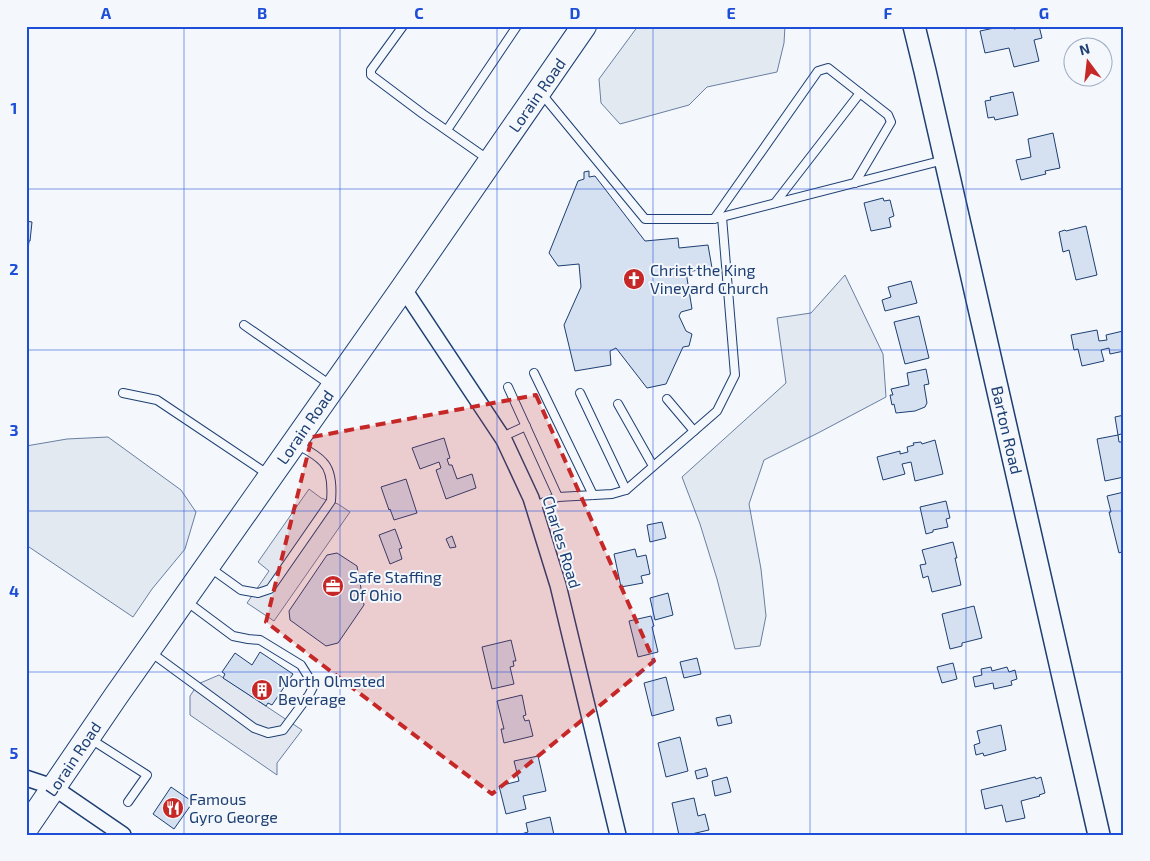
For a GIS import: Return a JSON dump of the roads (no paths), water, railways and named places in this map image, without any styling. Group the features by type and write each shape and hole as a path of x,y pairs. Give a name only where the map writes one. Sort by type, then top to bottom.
{"main road":[{"name":"Lorain Road","path":"26,828 148,650 403,288 584,26"}],"street":[{"name":"Barton Road","path":"914,26 1100,835"},
{"name":"Charles Road","path":"403,288 502,437 531,498 558,585 618,835"},
{"path":"26,778 53,787 123,835"}],"lane":[{"path":"402,26 371,70 371,75 491,161"},
{"path":"447,130 518,26"},
{"path":"534,506 558,497 612,494 626,490 717,411 735,375 718,218 818,71 828,68 888,115 891,122 855,183"},
{"path":"539,91 645,219 718,218 945,160"},
{"path":"775,203 860,93"},
{"path":"244,325 333,387"},
{"path":"534,373 593,495"},
{"path":"508,387 558,497"},
{"path":"123,393 157,400 270,477"},
{"path":"580,393 626,490"},
{"path":"667,399 694,431"},
{"path":"618,404 653,466"},
{"path":"502,437 526,426"},
{"path":"207,566 240,590 258,593 270,589 331,501 332,489 325,463 294,443"},
{"path":"148,650 254,728 268,733 283,730 309,694 313,687 301,665 260,640 233,636 184,600"},
{"path":"88,737 147,775 128,802"}],"place":[{"name":"Christ the King Vineyard Church","path":"634,279"},
{"name":"Safe Staffing Of Ohio","path":"333,586"},
{"name":"North Olmsted Beverage","path":"262,690"},
{"name":"Famous Gyro George","path":"173,808"}]}
